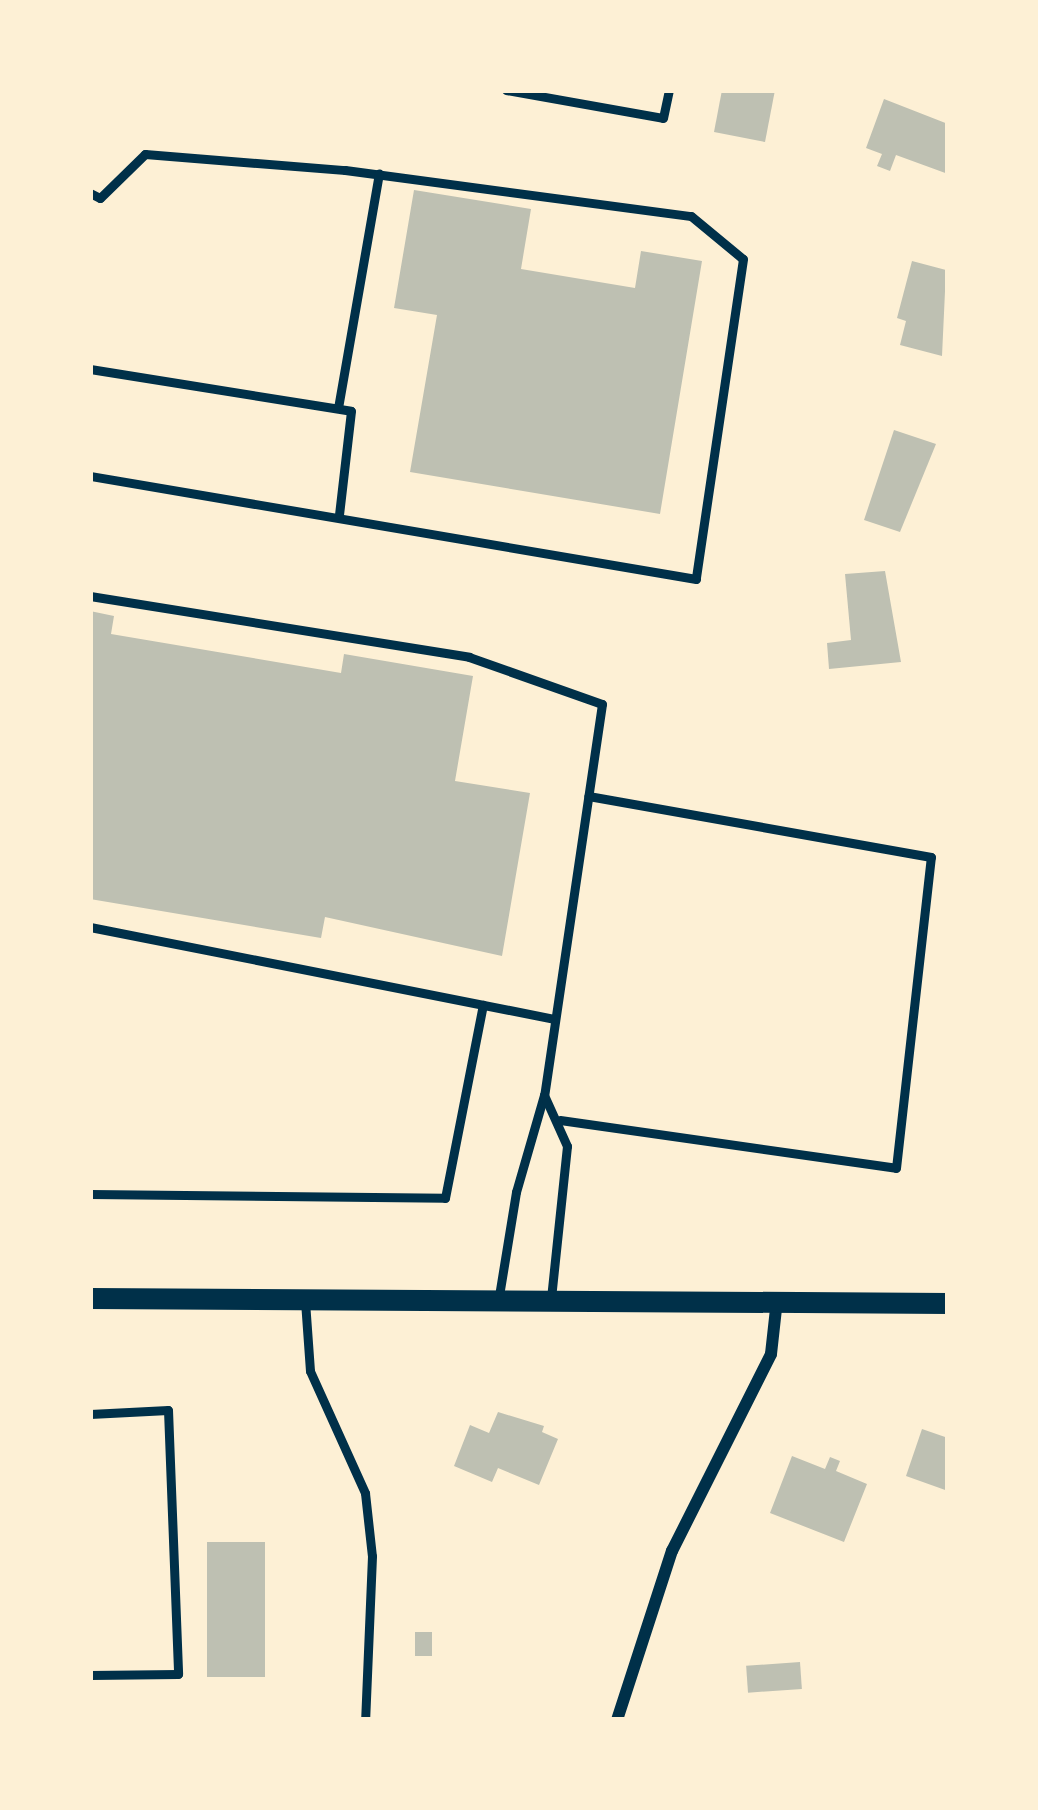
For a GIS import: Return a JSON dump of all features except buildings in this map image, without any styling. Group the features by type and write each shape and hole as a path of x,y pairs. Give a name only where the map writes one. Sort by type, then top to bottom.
{"street":[{"path":"90,1298 499,1296 948,1303"},
{"path":"617,1720 672,1550 771,1354 777,1300"}],"lane":[{"path":"506,90 663,118 669,90"},
{"path":"90,193 100,198 145,154 379,174 692,215 743,259 696,579 338,514 90,476"},
{"path":"338,408 379,174"},
{"path":"90,369 351,411 338,514"},
{"path":"90,596 469,657 602,704 544,1095 499,1296"},
{"path":"560,1120 896,1168 931,857 588,796"},
{"path":"90,927 555,1019"},
{"path":"90,1194 446,1198 484,1005"},
{"path":"544,1095 560,1120 567,1146 551,1298"},
{"path":"306,1298 310,1372 356,1463 370,1523 365,1720"},
{"path":"90,1414 168,1410 178,1674 90,1675"}]}
